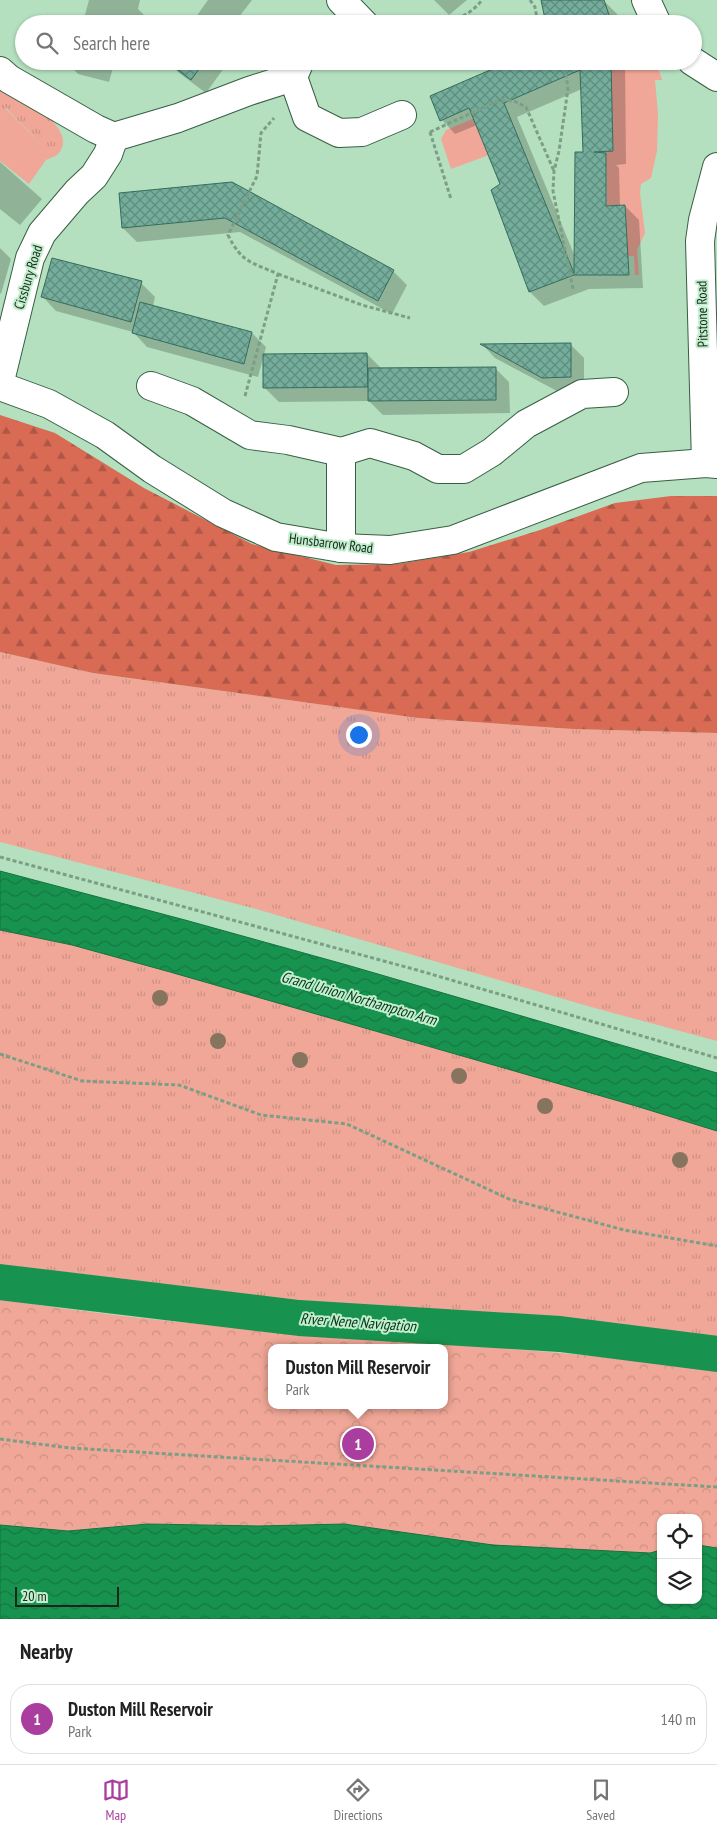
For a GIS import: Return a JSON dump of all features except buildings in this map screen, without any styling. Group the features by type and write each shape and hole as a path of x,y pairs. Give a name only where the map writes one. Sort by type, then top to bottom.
{"street":[{"path":"341,0 355,15"},
{"path":"646,0 653,15"},
{"path":"702,68 717,78"},
{"path":"0,71 10,80 96,129 114,136 178,118 249,90 297,77 307,117 339,133 362,132 402,115"},
{"name":"Cissbury Road","path":"0,380 30,258 42,233 77,192 94,176 108,154 114,136"},
{"name":"Pitstone Road","path":"711,463 700,241 703,220 717,167"},
{"name":"Hunsbarrow Road","path":"0,386 49,404 105,435 152,469 223,513 276,537 341,548 390,550 453,540 641,468 711,463"},
{"path":"151,386 192,401 250,435 288,440 341,452 370,443 414,456 438,469 464,469 492,452 526,424 582,394 614,392"},
{"path":"341,452 341,548"}],"path":[{"path":"464,15 477,6 482,0"},
{"path":"530,0 535,7 536,15"},
{"path":"565,70 568,89 559,151 554,171 553,191 573,289"},
{"path":"297,77 261,133 257,176 228,235 236,252 246,260 362,305 410,318"},
{"path":"422,136 500,100 514,102 526,107 554,171"},
{"path":"430,132 451,199"},
{"path":"236,428 278,274"},
{"path":"0,857 417,970 717,1058"},
{"path":"0,1054 82,1082 179,1085 261,1115 347,1124 509,1199 624,1230 717,1246"},
{"path":"0,1440 70,1448 717,1487"}],"green space":[{"path":"610,70 659,70 662,80 655,80 658,114 657,151 651,178 641,184 640,193 645,233 637,250 639,275 635,275 634,256 609,256 626,221 625,205 607,205 606,151"},
{"path":"0,83 31,103 54,122 61,133 63,143 58,154 46,160 32,149 39,142 6,108 0,113"},
{"path":"5,108 39,142 33,149 46,160 29,184 0,161 0,113"},
{"path":"475,118 489,155 451,169 441,139 446,130"},
{"path":"0,415 55,433 144,488 252,544 336,565 397,564 469,552 540,530 615,503 671,496 717,496 717,733 573,729 418,718 93,673 0,652"},
{"path":"0,652 93,673 418,718 573,729 717,733 717,1041 591,1007 256,909 0,842"},
{"path":"0,899 717,1102 717,1339 541,1321 328,1308 205,1295 0,1265"},
{"path":"0,1299 89,1312 179,1322 538,1351 717,1369 717,1619 0,1619"}],"water":[{"name":"Grand Union Northampton Arm","path":"0,871 347,965 717,1073 717,1131 170,972 72,945 0,930"},
{"path":"148,1524 259,1526 344,1524 493,1545 650,1553 657,1551 657,1604 702,1604 702,1546 717,1548 717,1619 0,1619 0,1525 68,1531"}],"waterway":[{"name":"River Nene Navigation","path":"0,1282 299,1318 560,1334 717,1354"}],"place":[{"name":"Duston Mill Reservoir","path":"358,1444"}]}
